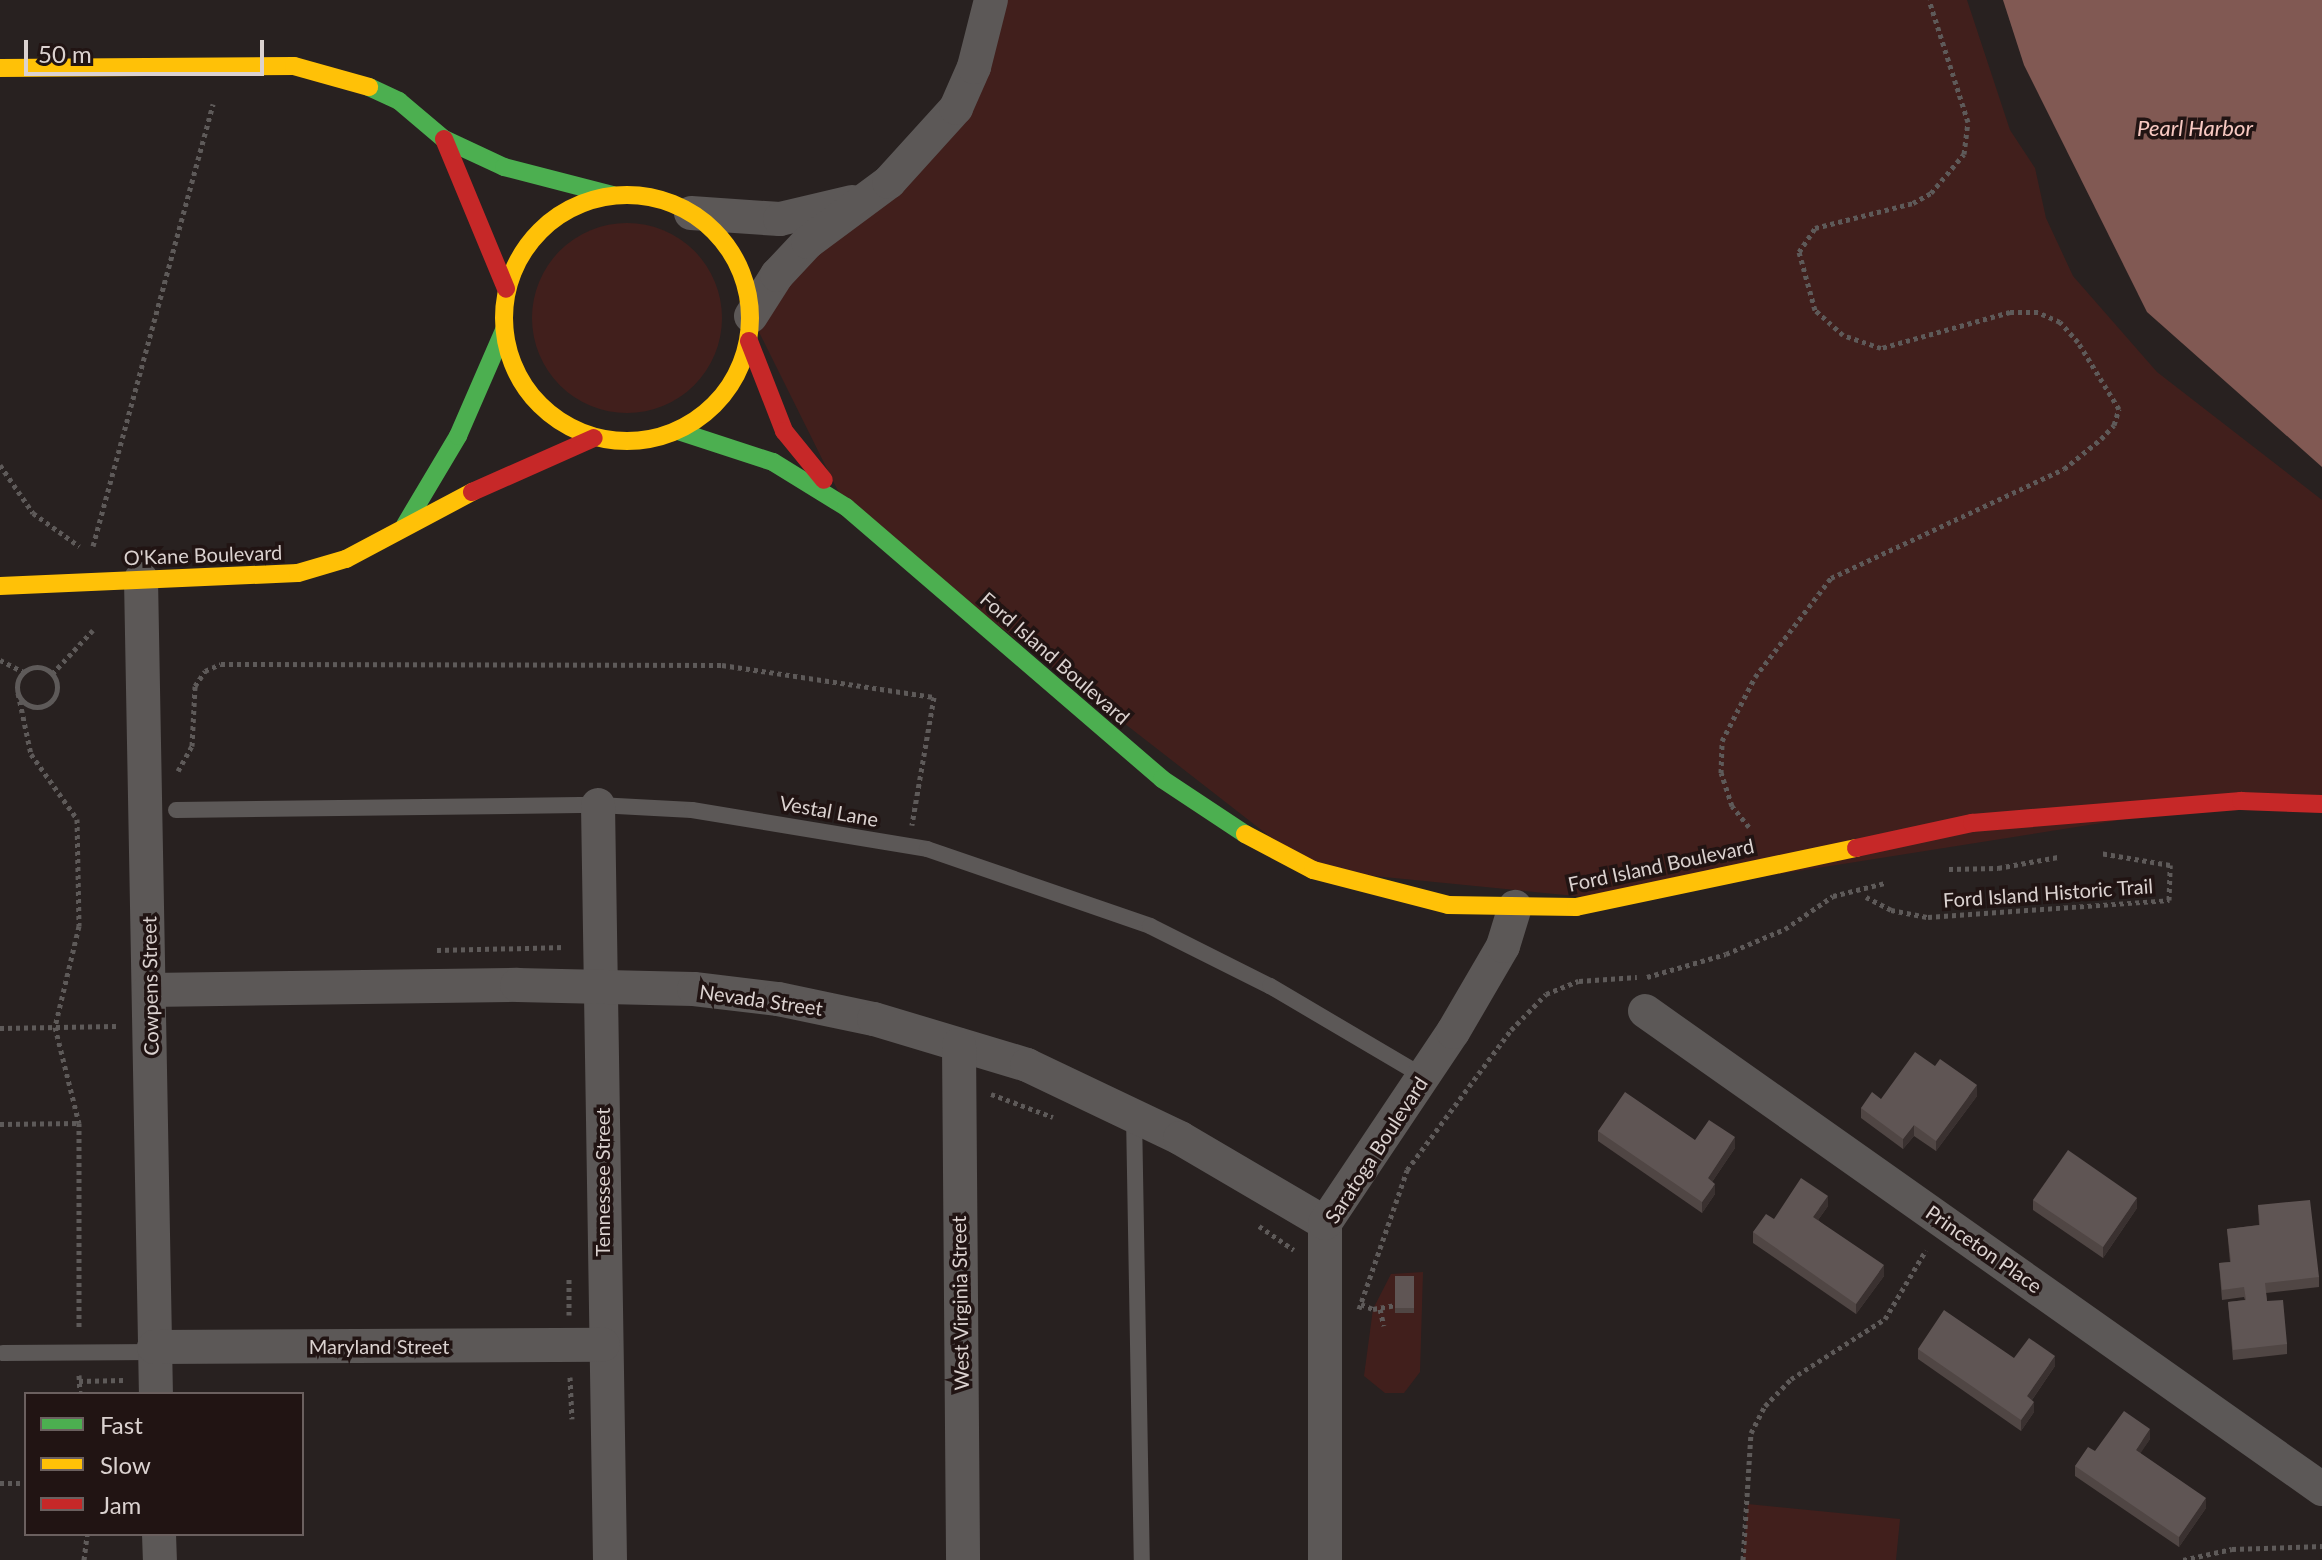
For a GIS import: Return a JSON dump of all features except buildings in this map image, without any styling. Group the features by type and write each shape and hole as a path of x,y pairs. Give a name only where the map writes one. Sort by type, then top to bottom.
{"street":[{"path":"614,195 577,205 545,225 521,254 506,289 504,330 513,366 533,398 561,422 594,438 637,442 678,431 719,399 736,378 750,328 777,275 808,242 923,150 956,108 974,67 991,0"},
{"path":"0,68 294,66 357,81 399,101 444,139 504,167 614,195 641,196 691,213 780,219 864,199"},
{"path":"444,139 506,289"},
{"path":"691,213 734,257 746,285 750,328"},
{"name":"Ford Island Boulevard","path":"750,328 784,431 846,507"},
{"path":"399,534 441,471 504,330"},
{"name":"Ford Island Boulevard","path":"678,431 773,462 846,507 1162,779 1228,825 1313,870 1388,893 1448,905 1576,907 1972,823 2197,804 2322,804"},
{"name":"O'Kane Boulevard","path":"0,586 298,573 346,559 399,534 487,485 594,438"},
{"name":"Cowpens Street","path":"141,579 154,1349 144,1387"},
{"name":"Tennessee Street","path":"598,805 603,1345 610,1560"},
{"name":"Saratoga Boulevard","path":"1325,1560 1325,1223 1423,1076 1503,946 1515,907"},
{"name":"Nevada Street","path":"149,990 600,987 778,999 874,1019 1027,1065 1134,1115 1325,1223"},
{"name":"Princeton Place","path":"1645,1011 2322,1489"},
{"name":"West Virginia Street","path":"959,1045 963,1560"},
{"name":"Maryland Street","path":"154,1349 603,1345"},
{"path":"159,1536 160,1560"}],"lane":[{"name":"Vestal Lane","path":"176,810 598,805 692,810 908,846 1041,885 1150,926 1270,986 1423,1076"},
{"path":"1134,1115 1142,1560"},
{"path":"3,1353 79,1354 154,1349"}],"path":[{"path":"1749,827 1732,806 1721,773 1722,741 1755,677 1831,578 2064,469 2114,425 2119,409 2078,342 2060,322 2038,312 2010,312 1881,348 1843,335 1815,310 1799,252 1815,228 1913,203 1931,193 1964,154 1968,122 1929,0"},
{"path":"0,465 33,513 91,554 223,65"},
{"path":"52,674 93,630"},
{"path":"0,660 24,672 36,667 52,674"},
{"path":"176,810 178,770 192,746 195,686 205,671 221,664 722,665 934,697 908,846"},
{"path":"24,672 18,693 31,754 77,819 79,926 55,1027 79,1123 80,1392"},
{"path":"18,693 28,704 48,704 56,693 52,674"},
{"name":"Ford Island Historic Trail","path":"1866,897 1891,910 1928,917 2169,900 2170,865 2089,851"},
{"name":"Ford Island Historic Trail","path":"1945,869 1998,868 2074,854"},
{"path":"1355,1317 1407,1170 1482,1067 1546,994 1579,981 1646,977 1726,954 1785,929 1833,896 1889,882"},
{"path":"0,1028 129,1026"},
{"path":"957,1083 1064,1121"},
{"path":"0,1124 79,1123"},
{"path":"1249,1219 1295,1251"},
{"path":"1743,1560 1751,1433 1765,1406 1791,1379 1885,1319 1945,1222"},
{"path":"1361,1304 1380,1309 1395,1305"},
{"path":"1380,1309 1384,1326"},
{"path":"79,1381 144,1387"},
{"path":"0,1483 24,1483"},
{"path":"84,1560 87,1536"},
{"path":"2183,1560 2232,1549 2322,1546"}],"shaded area":[{"path":"991,0 1967,0 2010,130 2035,168 2046,218 2073,276 2157,372 2322,500 2322,804 2241,801 1616,900 1313,870 846,507 751,316 923,150"},
{"path":"627,223 663,231 680,239 694,251 706,265 714,282 722,318 714,354 706,371 694,385 680,397 663,405 627,413 591,405 574,397 560,385 548,371 540,354 532,318 540,282 548,265 560,251 574,239 591,231"},
{"path":"1423,1272 1420,1372 1404,1393 1385,1393 1364,1376 1373,1309 1391,1274"},
{"path":"1748,1504 1900,1519 1896,1560 1743,1560"}],"water":[{"name":"Pearl Harbor","path":"2003,0 2322,0 2322,467 2147,312 2024,65"}],"traffic: fast":[{"path":"369,87 399,101 444,139 504,167 612,195"},
{"path":"405,525 458,436 504,330"},
{"path":"678,431 773,462 846,507 1162,779 1245,834"}],"traffic: slow":[{"path":"0,68 294,66 369,87"},
{"path":"627,195 651,197 674,204 714,231 741,271 748,294 750,318 748,342 741,365 714,405 674,432 651,439 627,441 603,439 580,432 540,405 513,365 506,342 504,318 506,294 513,271 540,231 580,204 603,197 627,195"},
{"path":"0,586 298,573 346,559 472,492"},
{"path":"1245,834 1313,870 1448,905 1576,907 1856,848"}],"traffic: jam":[{"path":"444,139 506,289"},
{"path":"749,341 784,431 824,480"},
{"path":"472,492 594,438"},
{"path":"1856,848 1972,823 2241,801 2322,804"}]}
